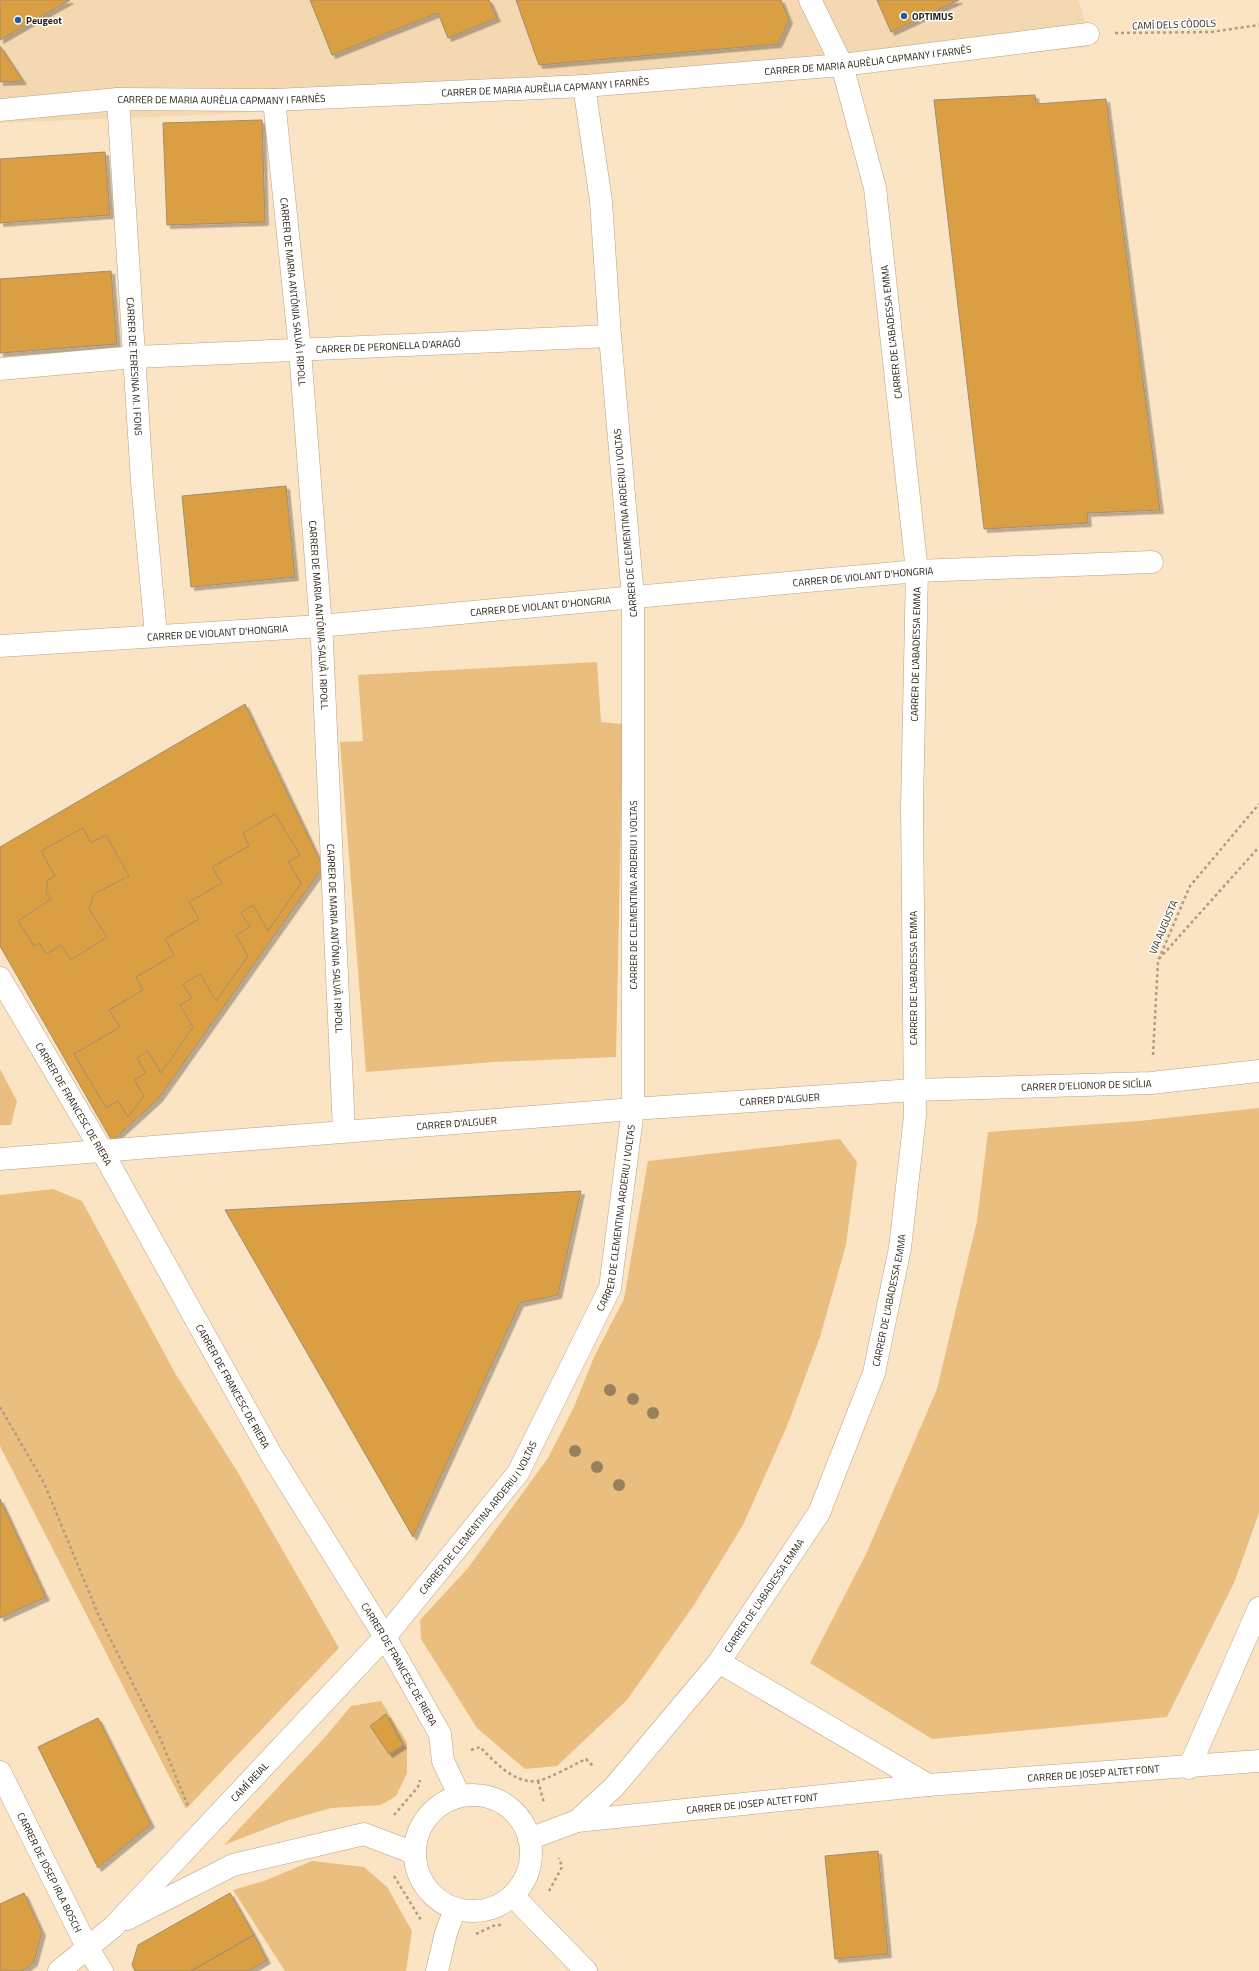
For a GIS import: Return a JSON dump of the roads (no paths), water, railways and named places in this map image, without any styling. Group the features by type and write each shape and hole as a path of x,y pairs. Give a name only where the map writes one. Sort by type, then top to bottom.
{"street":[{"name":"CARRER DE L'ABADESSA EMMA","path":"529,1839 577,1821 614,1787 719,1662 819,1513 874,1373 900,1248 915,1116 912,807 917,571 875,188 842,65 810,0"},
{"name":"CARRER DE MARIA AURÈLIA CAPMANY I FARNÈS","path":"0,110 118,99 274,100 584,86 842,65 1088,34"},
{"name":"CARRER DE CLEMENTINA ARDERIU I VOLTAS","path":"385,1637 518,1473 610,1288 633,1109 633,597 610,336 601,201 584,86"},
{"name":"CARRER DE TERESINA M. I FONS","path":"118,99 142,482 156,635"},
{"name":"CARRER DE MARIA ANTÓNIA SALVÀ I RIPOLL","path":"274,100 300,350 323,657 344,1130"},
{"name":"CARRER DE PERONELLA D'ARAGÓ","path":"0,369 135,357 610,336"},
{"name":"CARRER DE VIOLANT D'HONGRIA","path":"0,646 156,635 320,626 917,571 1152,562"},
{"name":"CARRER DE FRANCESC DE RIERA","path":"0,978 102,1151 272,1456 385,1637 440,1734 443,1761 459,1795"},
{"name":"CARRER D'ELIONOR DE SICÍLIA","path":"914,1090 1151,1083 1259,1071"},
{"name":"CARRER D'ALGUER","path":"0,1159 344,1130 914,1090"},
{"path":"1189,1768 1259,1608"},
{"name":"CAMÍ REIAL","path":"59,1971 113,1927 385,1637"},
{"path":"719,1662 928,1785"},
{"name":"CARRER DE JOSEP ALTET FONT","path":"577,1821 928,1785 1189,1768 1259,1761"},
{"name":"CARRER DE JOSEP IRLA BOSCH","path":"0,1772 87,1947 102,1971"},
{"path":"477,1794 495,1798 510,1808 522,1822 529,1839 531,1854 529,1870 522,1884 513,1896 500,1905 486,1910 470,1911 455,1909 439,1900 425,1888 417,1871 414,1853 418,1831 423,1821 438,1805 459,1795 477,1794"},
{"name":"CAMÍ REIAL","path":"113,1927 233,1865 364,1834 414,1853"},
{"path":"513,1896 586,1971"},
{"path":"437,1971 446,1933 455,1909"}],"place":[{"name":"OPTIMUS","path":"904,16"},
{"name":"Peugeot","path":"18,20"}]}
